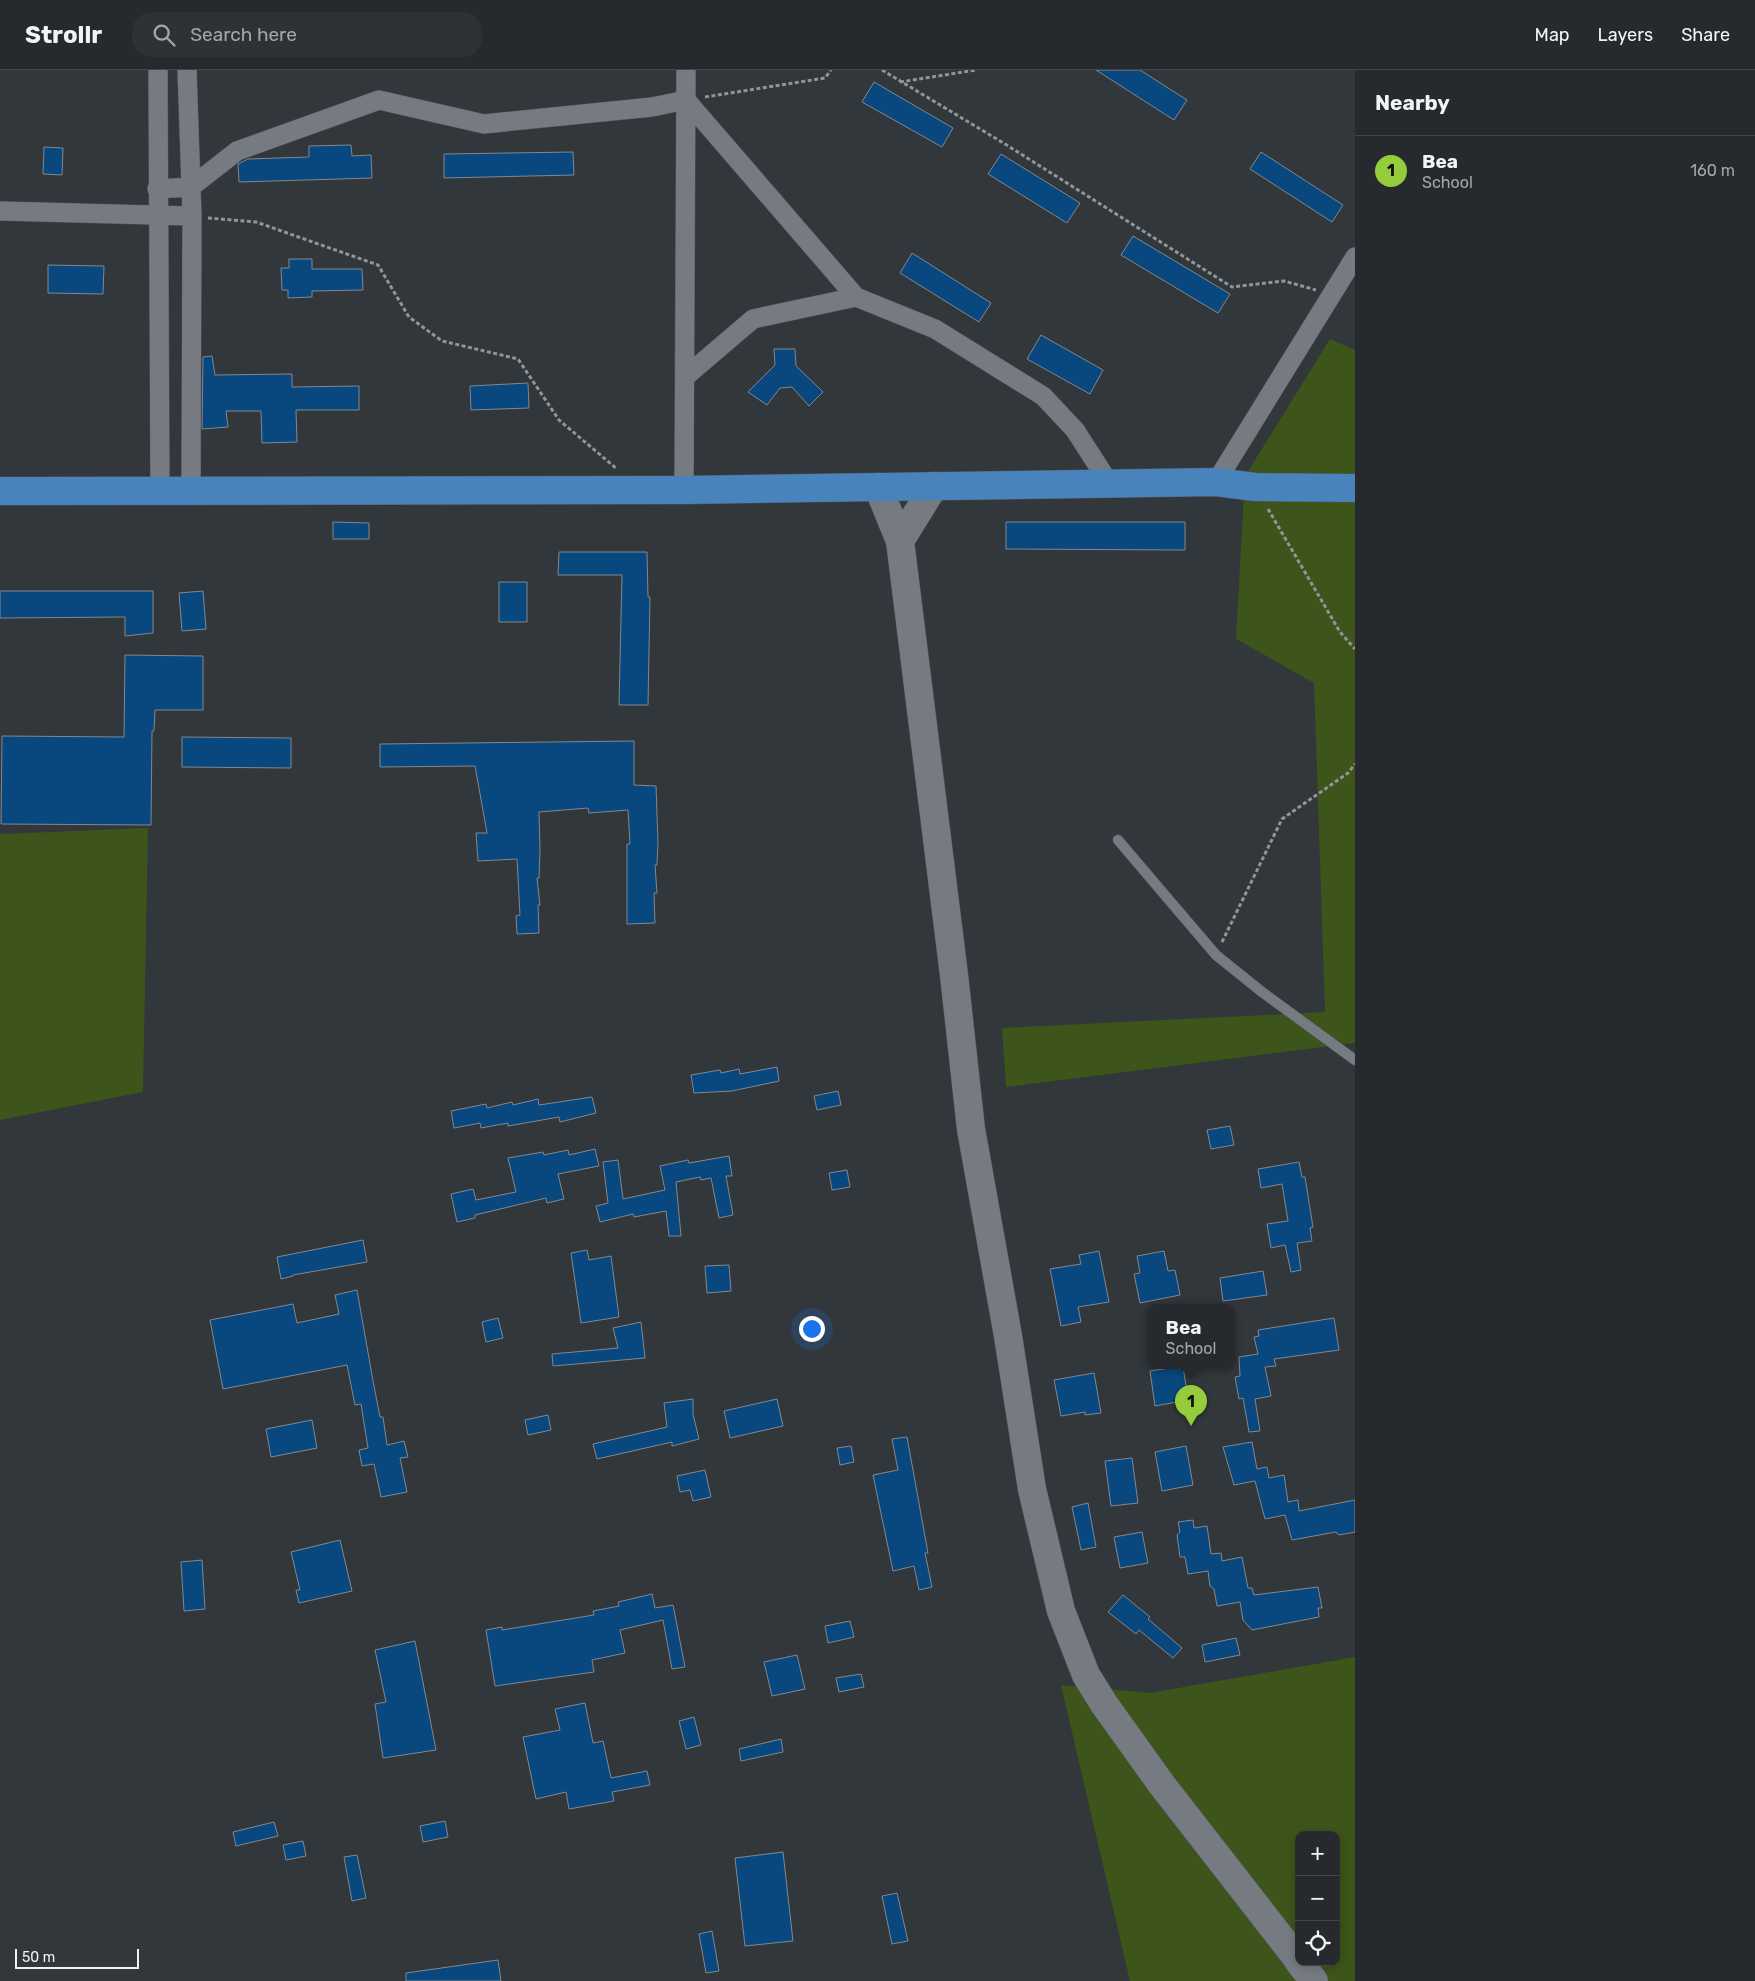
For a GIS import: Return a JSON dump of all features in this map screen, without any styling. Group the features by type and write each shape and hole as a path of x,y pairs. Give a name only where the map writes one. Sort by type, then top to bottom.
{"main road":[{"path":"0,491 641,488 684,490 1216,482 1255,487 1355,488"}],"street":[{"path":"158,70 157,214 160,490"},
{"path":"187,70 192,216 190,489"},
{"path":"684,490 686,70"},
{"path":"158,189 191,186 237,151 379,100 484,124 652,107 686,100"},
{"path":"686,100 856,297 936,329 1043,396 1075,430 1109,483"},
{"path":"0,211 192,216"},
{"path":"1216,482 1355,257"},
{"path":"685,377 753,320 856,297"},
{"path":"160,379 191,378"},
{"path":"900,541 934,486"},
{"path":"878,487 900,541 954,975 971,1129 1008,1336 1032,1488 1060,1612 1086,1674 1104,1704 1162,1785 1295,1957"},
{"path":"1302,1966 1314,1981"}],"lane":[{"path":"1118,840 1216,955 1262,992 1355,1060"}],"path":[{"path":"686,100 825,78 831,70"},
{"path":"882,70 997,139 1232,287 1284,281 1331,295"},
{"path":"900,82 976,70"},
{"path":"192,216 256,222 378,265 409,317 442,341 518,359 559,420 641,488"},
{"path":"1255,487 1340,632 1355,649"},
{"path":"1216,955 1282,819 1348,773 1355,764"}],"green space":[{"path":"1330,339 1355,350 1355,1043 1006,1087 1002,1028 1325,1012 1314,683 1236,639 1245,476"},
{"path":"148,828 143,1092 0,1120 0,834"},
{"path":"1355,1657 1355,1981 1130,1981 1061,1685 1150,1693"}],"building":[{"path":"1096,70 1140,70 1187,100 1174,120"},
{"path":"874,82 953,128 942,147 862,102"},
{"path":"351,145 352,156 371,155 372,178 239,182 238,164 248,159 309,157 309,146"},
{"path":"44,147 63,148 62,175 43,174"},
{"path":"573,152 574,175 444,178 444,154"},
{"path":"1261,152 1343,205 1332,222 1250,169"},
{"path":"1001,154 1080,203 1067,223 988,174"},
{"path":"1133,236 1230,294 1218,313 1121,255"},
{"path":"912,253 991,303 979,322 900,273"},
{"path":"289,259 312,259 312,269 362,269 363,290 312,291 312,297 288,298 288,290 282,290 281,268 289,268"},
{"path":"48,265 104,266 103,294 48,293"},
{"path":"1041,335 1103,370 1090,394 1027,359"},
{"path":"774,349 795,349 796,366 823,392 809,406 792,387 780,388 767,405 748,392 775,365"},
{"path":"212,356 215,375 292,374 292,387 359,386 359,410 296,410 297,442 262,443 261,411 226,411 228,427 202,429 203,357"},
{"path":"528,383 529,408 471,410 470,386"},
{"path":"333,522 369,523 369,539 333,539"},
{"path":"1006,522 1185,522 1185,550 1006,549"},
{"path":"559,552 647,552 648,597 650,597 648,705 619,705 622,575 558,575"},
{"path":"499,582 527,582 527,622 499,622"},
{"path":"0,591 153,591 153,633 125,636 125,617 0,618"},
{"path":"203,591 206,629 182,631 179,593"},
{"path":"125,655 203,656 203,710 155,710 154,731 152,731 151,825 1,824 2,736 124,737"},
{"path":"182,737 291,738 291,768 182,767"},
{"path":"634,741 634,785 656,786 658,842 657,865 655,865 657,893 654,893 655,923 627,924 627,844 630,844 628,810 589,813 588,808 539,812 540,850 539,878 537,878 540,905 538,905 539,933 517,934 516,916 520,915 517,859 478,861 476,833 487,833 475,766 380,767 380,744"},
{"path":"777,1067 779,1081 732,1091 694,1093 691,1075 720,1070 721,1073 739,1069 740,1074"},
{"path":"838,1091 841,1105 817,1110 814,1096"},
{"path":"592,1097 596,1113 560,1122 559,1117 508,1126 508,1123 481,1128 480,1123 454,1128 451,1111 486,1104 487,1108 512,1102 513,1105 538,1099 539,1105"},
{"path":"1230,1126 1234,1145 1211,1149 1207,1130"},
{"path":"595,1149 599,1166 558,1174 564,1199 547,1203 546,1198 475,1215 475,1218 457,1222 451,1194 473,1189 476,1200 516,1192 508,1158 543,1152 544,1155 568,1150 569,1155"},
{"path":"729,1156 732,1176 726,1176 733,1215 719,1218 711,1178 701,1180 700,1177 676,1182 681,1236 669,1236 666,1211 634,1217 633,1214 600,1222 596,1206 608,1203 603,1162 618,1160 623,1199 665,1190 660,1166 688,1160 689,1163"},
{"path":"1299,1162 1302,1177 1305,1177 1313,1227 1310,1228 1312,1241 1297,1243 1301,1270 1291,1272 1285,1245 1271,1248 1267,1224 1288,1221 1282,1184 1261,1188 1258,1169"},
{"path":"847,1170 850,1187 832,1190 829,1173"},
{"path":"363,1240 367,1262 293,1275 281,1279 277,1257"},
{"path":"587,1250 589,1260 611,1256 619,1317 581,1323 571,1253"},
{"path":"1099,1251 1109,1302 1078,1307 1081,1322 1061,1326 1050,1269 1081,1264 1079,1255"},
{"path":"1164,1251 1168,1271 1175,1270 1180,1295 1140,1303 1134,1274 1140,1273 1137,1256"},
{"path":"729,1265 731,1291 707,1293 705,1266"},
{"path":"1263,1271 1267,1295 1223,1301 1220,1278"},
{"path":"357,1290 373,1381 380,1417 383,1417 387,1445 404,1441 408,1457 400,1458 407,1492 381,1497 374,1464 362,1466 359,1450 368,1448 361,1404 355,1405 347,1365 223,1389 210,1320 293,1304 297,1323 339,1314 335,1295"},
{"path":"498,1318 503,1338 486,1342 482,1322"},
{"path":"1334,1318 1339,1350 1274,1359 1276,1366 1265,1367 1271,1396 1255,1399 1260,1431 1249,1432 1243,1398 1239,1399 1235,1377 1240,1376 1239,1357 1258,1354 1254,1337 1259,1336 1258,1330"},
{"path":"641,1322 645,1358 553,1366 552,1354 618,1348 613,1328"},
{"path":"1183,1369 1188,1400 1155,1406 1150,1371"},
{"path":"1094,1373 1101,1413 1085,1415 1085,1412 1061,1416 1054,1380"},
{"path":"693,1399 693,1414 699,1439 672,1446 672,1442 597,1459 593,1444 667,1427 664,1403"},
{"path":"777,1399 783,1426 730,1438 724,1411"},
{"path":"548,1415 551,1430 528,1435 525,1420"},
{"path":"312,1420 317,1448 271,1457 266,1429"},
{"path":"907,1437 928,1553 925,1553 932,1587 919,1590 914,1566 893,1571 873,1475 898,1470 892,1439"},
{"path":"1252,1442 1257,1469 1267,1467 1269,1478 1284,1475 1288,1502 1298,1500 1299,1511 1355,1500 1355,1532 1339,1535 1336,1532 1292,1540 1285,1515 1265,1519 1255,1481 1234,1485 1223,1447"},
{"path":"851,1446 854,1462 840,1465 837,1448"},
{"path":"1186,1446 1193,1485 1162,1491 1155,1452"},
{"path":"1132,1458 1138,1503 1111,1506 1105,1461"},
{"path":"705,1470 711,1497 693,1501 690,1490 680,1492 677,1476"},
{"path":"1088,1503 1096,1547 1081,1550 1072,1507"},
{"path":"1193,1520 1194,1528 1207,1526 1211,1554 1221,1553 1222,1561 1242,1557 1248,1588 1252,1588 1254,1595 1318,1587 1322,1608 1318,1608 1319,1617 1252,1630 1243,1620 1240,1602 1217,1606 1214,1589 1210,1586 1208,1571 1188,1574 1185,1557 1180,1557 1177,1535 1180,1532 1178,1522"},
{"path":"1142,1532 1148,1563 1120,1568 1114,1537"},
{"path":"340,1540 352,1591 299,1603 296,1590 300,1590 291,1552"},
{"path":"202,1560 205,1609 184,1611 181,1562"},
{"path":"652,1594 655,1608 673,1605 685,1667 672,1669 663,1620 620,1630 625,1653 592,1660 594,1672 495,1686 486,1630 502,1627 502,1630 594,1615 593,1611 619,1606 618,1602"},
{"path":"1123,1595 1150,1617 1148,1619 1182,1648 1173,1658 1139,1630 1136,1634 1108,1612"},
{"path":"850,1621 854,1637 828,1643 825,1626"},
{"path":"1236,1638 1240,1655 1205,1662 1202,1645"},
{"path":"415,1641 436,1750 383,1758 375,1704 386,1702 375,1650"},
{"path":"797,1655 805,1689 772,1696 764,1662"},
{"path":"861,1674 864,1687 839,1692 836,1678"},
{"path":"585,1703 593,1743 603,1741 611,1778 647,1771 650,1785 612,1792 614,1801 569,1809 566,1792 536,1799 523,1737 560,1730 555,1709"},
{"path":"694,1717 701,1745 686,1749 679,1721"},
{"path":"781,1739 783,1752 741,1761 739,1749"},
{"path":"445,1821 448,1837 423,1842 420,1826"},
{"path":"274,1822 278,1836 236,1846 233,1832"},
{"path":"303,1841 306,1856 286,1860 283,1845"},
{"path":"783,1852 793,1941 745,1946 735,1858"},
{"path":"357,1855 366,1898 352,1901 344,1857"},
{"path":"897,1893 908,1941 892,1944 882,1896"},
{"path":"712,1931 719,1971 706,1973 699,1934"},
{"path":"498,1960 501,1981 406,1981 406,1973"}],"place":[{"name":"Bea","path":"1191,1426"}]}
